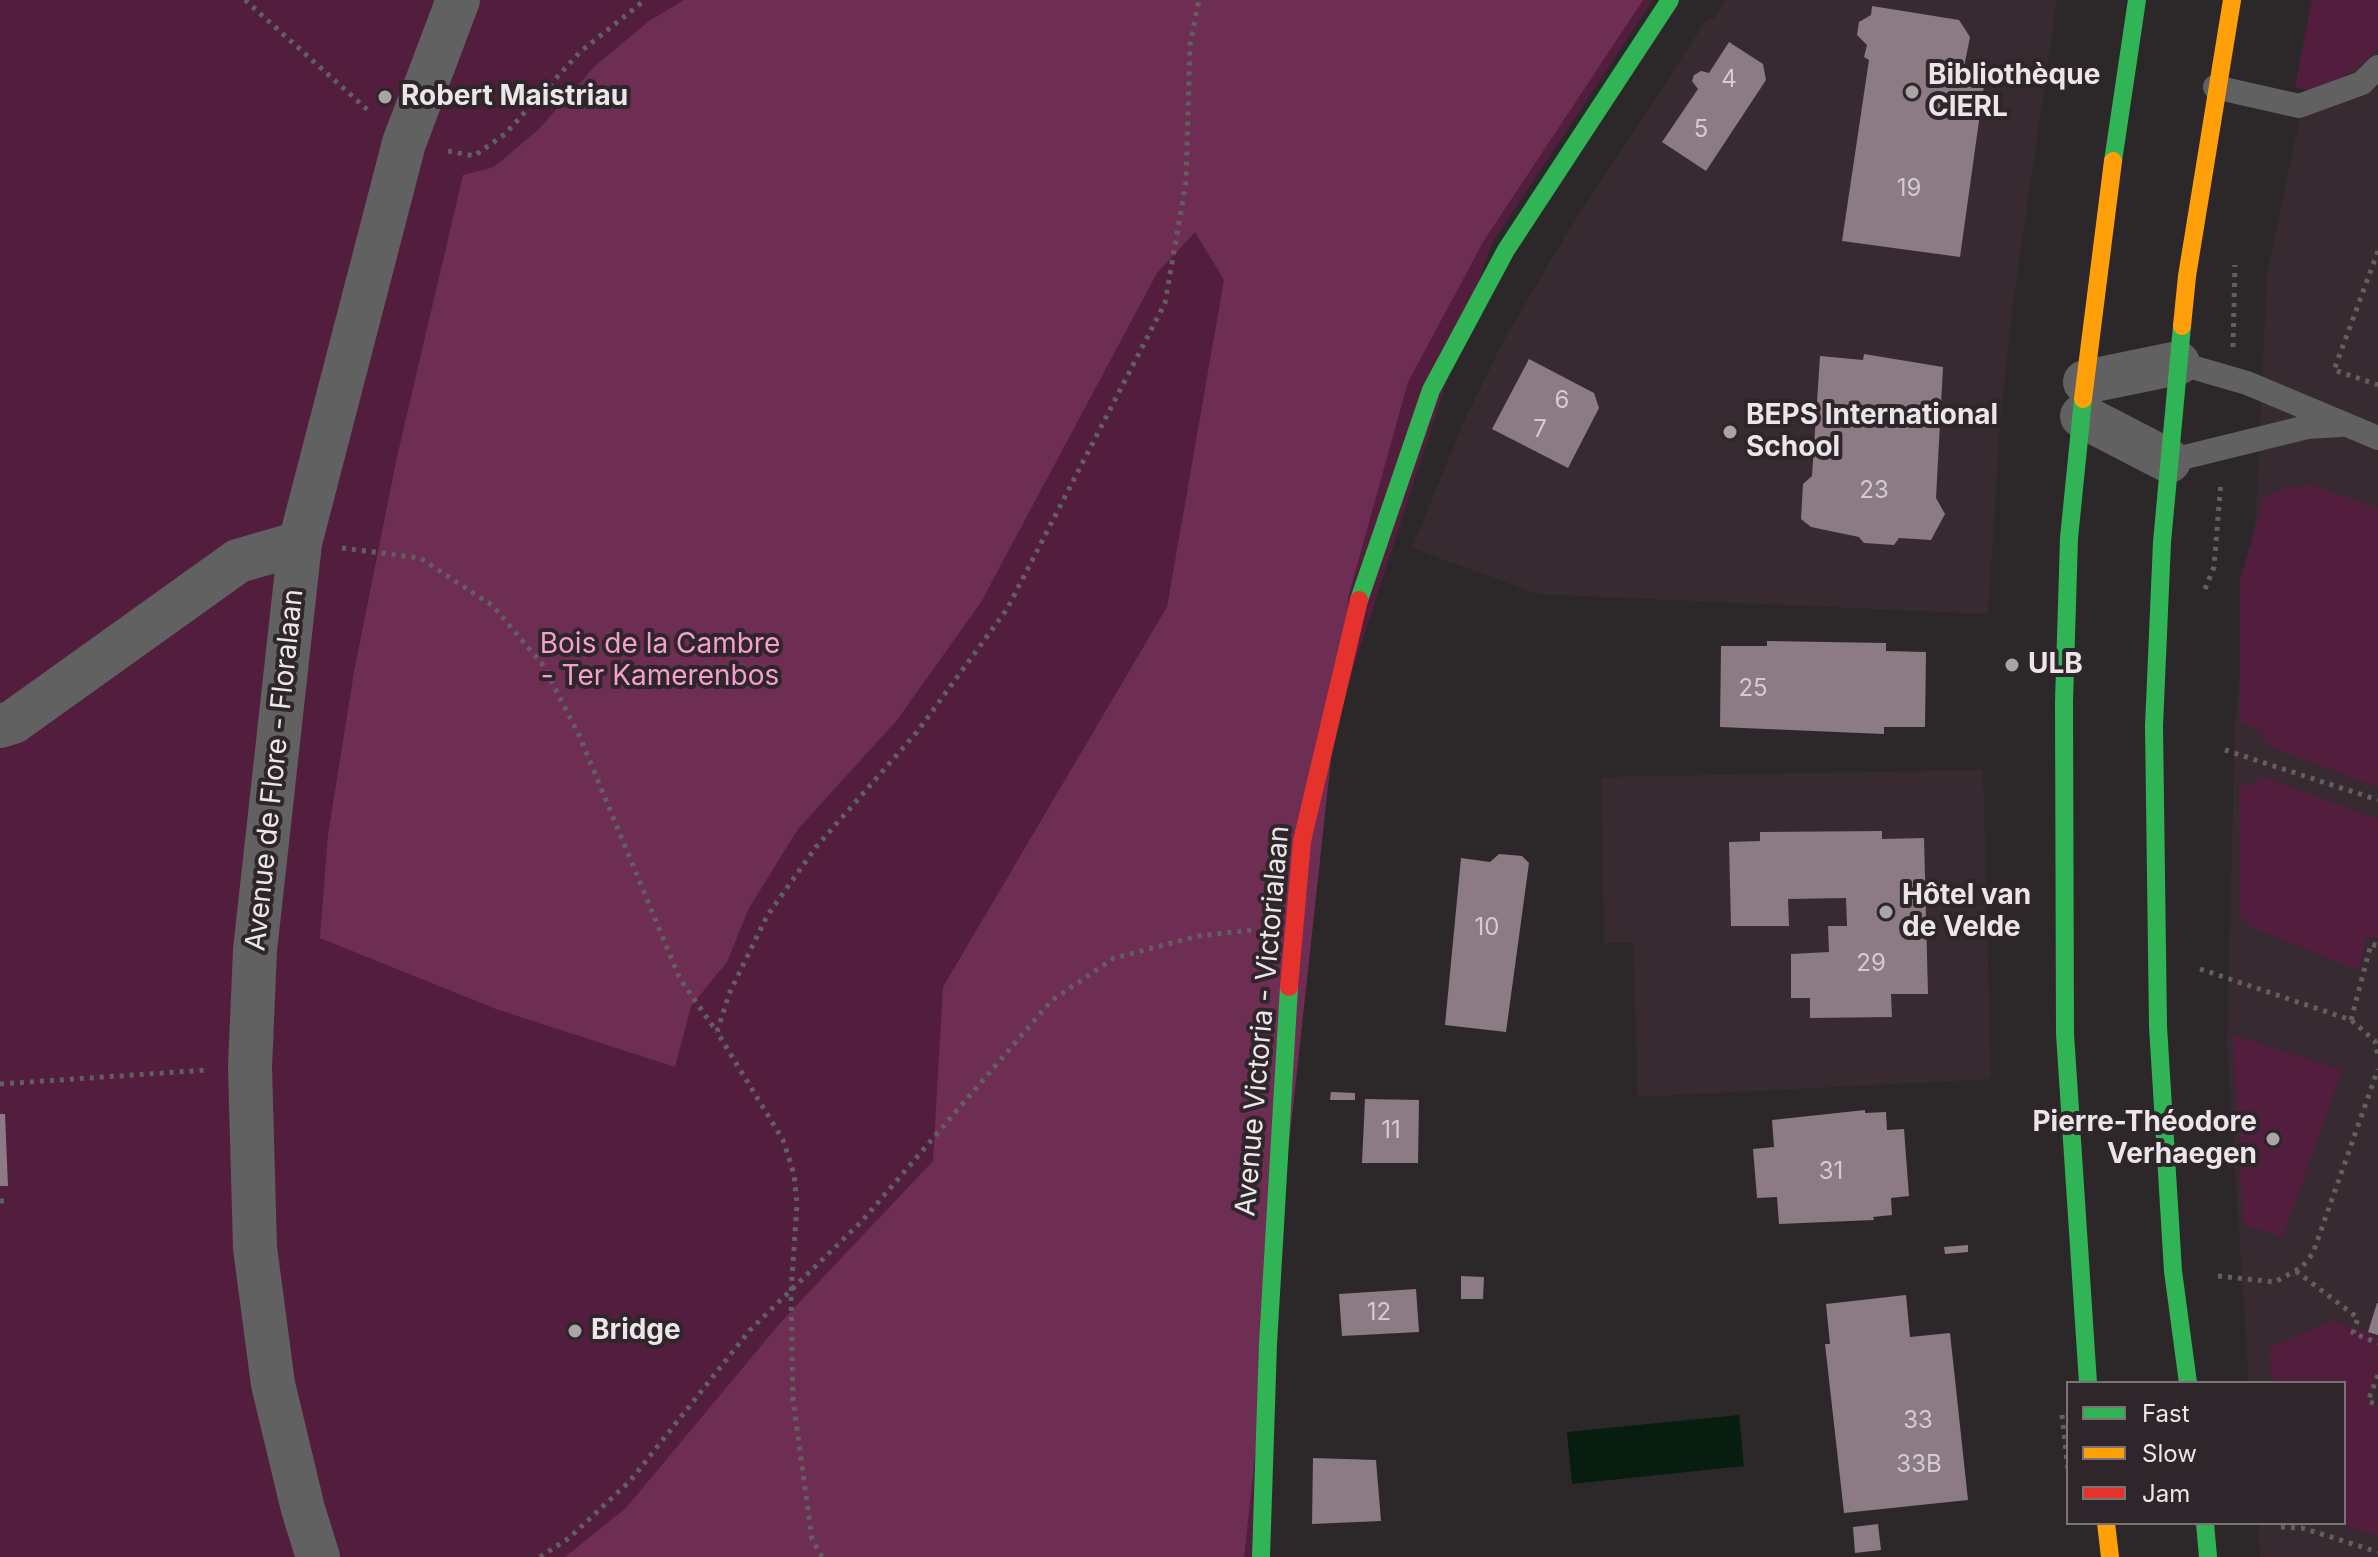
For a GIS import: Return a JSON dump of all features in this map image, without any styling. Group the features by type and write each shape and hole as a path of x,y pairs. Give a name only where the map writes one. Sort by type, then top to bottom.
{"main road":[{"name":"Avenue Victoria - Victorialaan","path":"1261,1557 1268,1344 1293,925 1302,841 1363,582 1431,390 1506,250 1670,0"},
{"path":"2088,1381 2065,1034 2065,687 2069,538 2097,267 2137,0"},
{"path":"2188,1381 2173,1271 2155,963 2154,726 2162,542 2187,276 2215,87 2232,0"},
{"path":"2106,1525 2110,1557"},
{"path":"2205,1525 2208,1557"}],"street":[{"name":"Avenue de Flore - Floralaan","path":"318,1557 303,1509 273,1384 255,1248 250,1067 255,950 300,543 404,143 458,0"},
{"path":"2083,399 2178,363"},
{"path":"2083,399 2169,461"},
{"path":"0,726 13,722 238,561 300,543"}],"lane":[{"path":"2215,87 2299,106 2362,83 2378,67"},
{"path":"2178,363 2247,383 2378,438"},
{"path":"2169,461 2307,427 2343,425"}],"path":[{"path":"245,0 404,143 474,156 505,134 580,52 621,15 645,0"},
{"path":"717,1032 729,994 767,916 816,847 917,732 1007,609 1165,303 1186,182 1190,45 1199,0"},
{"path":"2378,251 2334,370 2378,385"},
{"path":"2217,544 2224,449"},
{"path":"300,543 420,558 493,606 543,665 579,735 680,979 717,1032 738,1071 783,1140 794,1174 797,1204 791,1293 793,1400 812,1539 822,1557"},
{"path":"2225,750 2378,800"},
{"path":"540,1557 569,1538 630,1481 750,1330 862,1221 1051,1001 1114,958 1198,936 1293,925"},
{"path":"2351,1020 2371,944 2378,946"},
{"path":"2155,963 2214,972 2351,1020 2375,1041 2378,1057"},
{"path":"0,1084 250,1067"},
{"path":"2173,1271 2275,1282 2296,1271 2313,1253 2378,1069"},
{"path":"0,1201 8,1201"},
{"path":"2296,1271 2358,1318 2353,1333 2378,1343"},
{"path":"2378,1375 2368,1401 2378,1405"},
{"path":"2281,1527 2302,1528 2378,1552"}],"shaded area":[{"name":"BEPS International School","path":"1725,0 2057,0 2013,304 2000,424 1988,614 1538,594 1412,548 1464,421 1504,340 1564,238 1707,19 1714,18"},
{"path":"2325,0 2378,0 2378,1557 2260,1557 2258,1525 2346,1525 2346,1381 2249,1381 2227,1045 2235,725 2256,516 2267,273"},
{"path":"1983,770 1991,1079 1638,1097 1633,943 1604,943 1601,777"},
{"path":"1739,1415 1744,1466 1572,1484 1567,1432"}],"green space":[{"name":"Bois de la Cambre - Ter Kamerenbos","path":"0,0 1653,0 1491,245 1293,854 1257,1557 0,1557"},
{"path":"684,0 1643,0 1483,242 1408,382 1349,594 1244,1557 565,1557 626,1508 781,1322 933,1161 943,987 1167,607 1224,280 1195,232 1157,273 981,602 897,720 798,829 749,908 727,962 691,1006 675,1067 496,1009 320,938 328,835 354,672 397,457 463,175 494,167 538,130 595,66 649,21"},
{"path":"2312,0 2378,0 2378,48 2368,59 2319,93 2295,87"},
{"path":"2311,485 2378,508 2378,787 2268,746 2261,732 2240,721 2240,580 2264,497 2284,488"},
{"path":"2261,776 2378,819 2378,939 2367,936 2358,970 2256,929 2246,923 2240,914 2239,785 2251,785"},
{"path":"2233,1035 2342,1070 2283,1237 2243,1224"},
{"path":"2331,1321 2368,1332 2378,1339 2378,1375 2368,1401 2378,1405 2378,1536 2344,1525 2346,1381 2272,1381 2269,1348"}],"building":[{"path":"1872,6 1959,20 1970,37 1964,67 1986,71 1960,257 1842,241 1869,60 1864,57 1867,45 1857,35 1859,22 1871,15"},
{"path":"1729,42 1763,64 1766,80 1706,171 1662,142 1698,89 1692,81 1694,75 1701,71 1709,73"},
{"path":"1864,354 1943,367 1936,498 1945,514 1931,540 1899,538 1894,545 1864,543 1859,537 1811,527 1801,519 1803,484 1812,476 1820,356 1863,360"},
{"path":"1529,359 1594,393 1599,408 1568,468 1492,429"},
{"path":"1767,641 1886,643 1886,651 1926,652 1925,727 1884,727 1884,734 1720,727 1721,646 1767,646"},
{"name":"Hôtel van de Velde","path":"1882,831 1882,839 1924,838 1928,994 1891,994 1892,1017 1810,1018 1810,998 1791,998 1791,954 1829,952 1828,926 1847,926 1846,898 1788,899 1789,926 1731,926 1729,842 1760,841 1760,832"},
{"path":"1499,854 1522,856 1529,863 1506,1032 1445,1025 1461,858 1490,862"},
{"path":"1331,1092 1355,1093 1355,1100 1330,1100"},
{"path":"1365,1099 1419,1100 1418,1163 1362,1163"},
{"path":"1865,1110 1865,1113 1886,1112 1887,1130 1904,1129 1909,1196 1891,1198 1892,1215 1873,1217 1874,1220 1779,1224 1777,1197 1757,1198 1753,1149 1774,1147 1772,1120"},
{"path":"0,1114 5,1114 8,1186 0,1186"},
{"path":"1968,1245 1968,1252 1945,1254 1944,1247"},
{"path":"1461,1276 1484,1277 1483,1299 1461,1299"},
{"path":"1416,1289 1419,1332 1342,1336 1339,1294"},
{"path":"1906,1295 1910,1337 1950,1333 1968,1500 1844,1513 1825,1344 1830,1344 1826,1304"},
{"path":"2378,1303 2378,1335 2368,1332"},
{"path":"1313,1458 1376,1460 1381,1521 1312,1524"},
{"path":"1878,1524 1881,1550 1855,1553 1853,1527"}],"traffic: fast":[{"path":"1359,600 1431,390 1506,250 1670,0"},
{"path":"2113,161 2137,0"},
{"path":"2182,326 2162,542 2154,726 2158,1026 2173,1271 2188,1381"},
{"path":"2083,399 2069,538 2064,702 2065,1034 2088,1381"},
{"path":"1261,1557 1268,1344 1289,987"},
{"path":"2205,1525 2208,1557"}],"traffic: slow":[{"path":"2182,326 2187,276 2232,0"},
{"path":"2083,399 2113,161"},
{"path":"2106,1525 2110,1557"}],"traffic: jam":[{"path":"1289,987 1302,841 1359,600"}],"place":[{"name":"Bibliothèque CIERL","path":"1912,92"},
{"name":"Robert Maistriau","path":"385,97"},
{"name":"BEPS International School","path":"1730,432"},
{"name":"ULB","path":"2012,665"},
{"name":"Hôtel van de Velde","path":"1886,912"},
{"name":"Pierre-Théodore Verhaegen","path":"2273,1139"},
{"name":"Bridge","path":"575,1331"}]}
